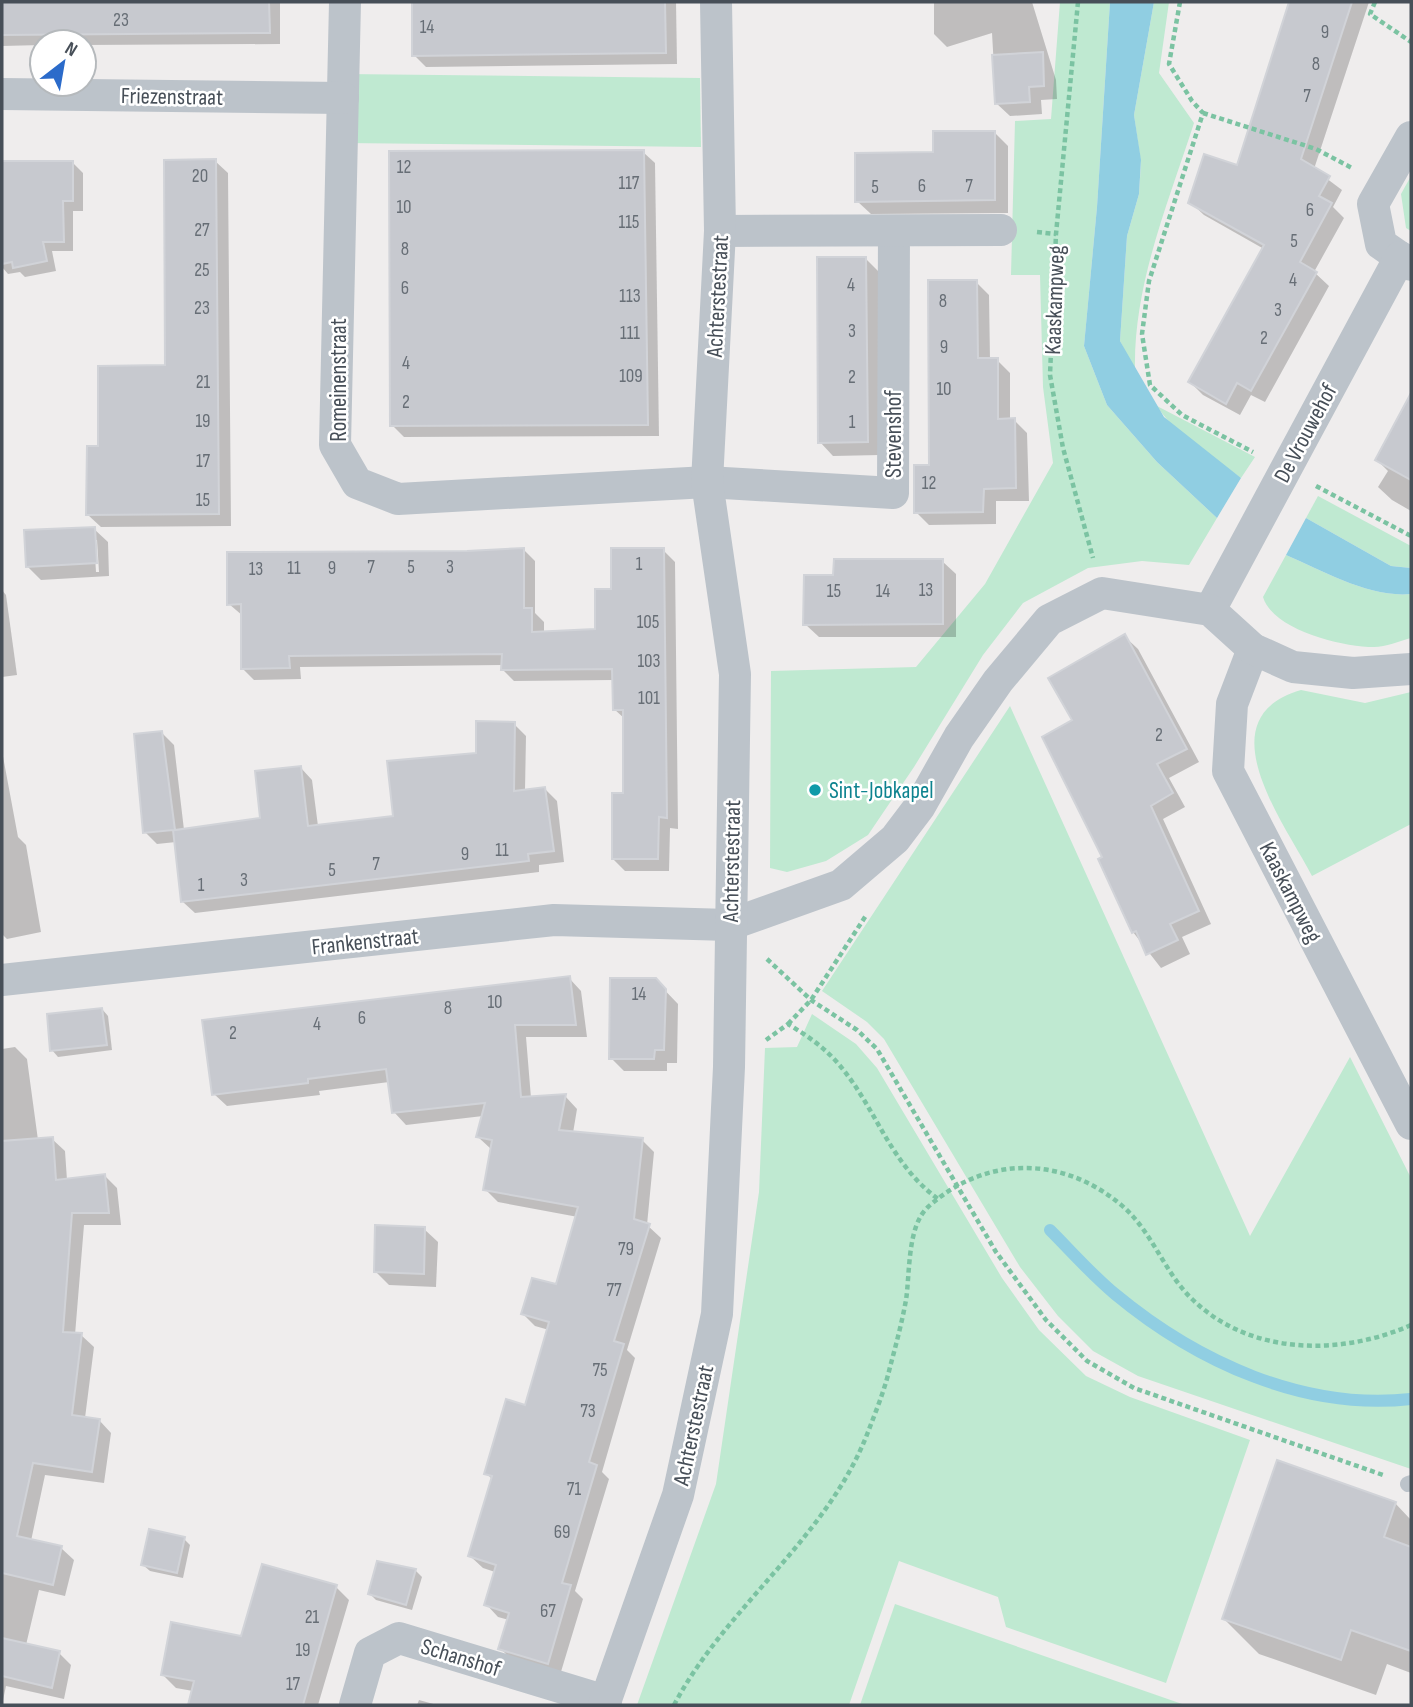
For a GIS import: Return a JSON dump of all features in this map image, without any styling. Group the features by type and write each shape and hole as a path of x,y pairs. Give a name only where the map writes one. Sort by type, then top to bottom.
{"street":[{"name":"Romeinenstraat","path":"345,2 335,445 357,483 398,499 707,482"},
{"name":"Achterstestraat","path":"605,1703 678,1495 717,1314 729,1067 735,674 707,482 720,230 716,2"},
{"name":"Friezenstraat","path":"2,94 342,98"},
{"name":"De Vrouwehof","path":"1210,610 1285,470 1406,261 1381,244 1373,204 1411,137"},
{"path":"720,230 1001,230"},
{"name":"Stevenshof","path":"707,482 893,493 894,231"},
{"path":"730,925 841,885 895,839 920,806 959,737 998,681 1049,620 1102,593 1210,610 1253,649 1293,667 1353,673 1411,669"},
{"name":"Kaaskampweg","path":"1253,649 1232,704 1228,771 1411,1124"},
{"name":"Frankenstraat","path":"2,980 555,920 730,925"},
{"name":"Schanshof","path":"355,1705 370,1653 399,1638 605,1703"}],"path":[{"name":"Kaaskampweg","path":"1078,2 1056,234 1050,375 1063,448 1102,593"},
{"path":"1180,2 1169,64 1192,101 1203,113 1316,149 1384,185"},
{"path":"1374,2 1370,14 1411,42"},
{"path":"1203,113 1149,281 1142,334 1150,385 1182,415 1411,536"},
{"path":"729,1067 788,1024 811,1000 868,913 841,885"},
{"path":"730,925 811,1000 857,1030 877,1049 996,1252 1046,1320 1087,1361 1134,1388 1410,1484"},
{"path":"788,1024 814,1039 837,1062 893,1153 920,1185 939,1199"},
{"path":"674,1705 691,1673 733,1618 811,1532 843,1486 868,1434 890,1370 905,1301 911,1242 925,1210 957,1185 994,1171 1041,1166 1087,1184 1119,1203 1143,1227 1191,1299 1241,1331 1273,1342 1310,1346 1344,1345 1384,1337 1411,1325"}],"green space":[{"path":"1060,2 1110,2 1097,207 1084,346 1107,405 1157,462 1217,518 1189,565 1142,561 1088,568 1023,603 983,655 914,767 868,835 826,861 787,872 770,868 771,671 916,667 985,584 1053,463 1043,387 1040,275 1011,275 1015,121 1051,119"},
{"path":"1154,2 1169,2 1159,73 1194,123 1163,214 1146,276 1136,339 1135,371 1120,341 1127,236 1139,194 1141,163 1134,115"},
{"path":"344,74 700,78 701,147 344,143"},
{"path":"1411,176 1411,231 1406,228 1401,194"},
{"path":"1157,406 1255,457 1241,478 1184,436"},
{"path":"1318,496 1411,546 1411,568 1391,566 1306,518"},
{"path":"1286,555 1363,588 1411,594 1411,638 1374,647 1345,644 1310,634 1280,619 1269,609 1263,597"},
{"path":"1301,690 1365,703 1411,692 1411,824 1312,876 1271,801 1254,747 1258,723 1272,704"},
{"path":"1010,706 1250,1236 1350,1057 1411,1178 1411,1469 1138,1376 1093,1351 1058,1316 1020,1267 884,1039 867,1022 822,991"},
{"path":"812,1014 856,1044 877,1068 1002,1278 1039,1330 1086,1376 1130,1397 1250,1440 1166,1683 1006,1627 998,1597 899,1561 849,1705 637,1705 716,1484 759,1192 765,1048 797,1047"},
{"path":"895,1604 1185,1705 860,1705"}],"water":[{"path":"1110,2 1154,2 1134,115 1141,160 1139,194 1127,236 1120,341 1164,417 1241,478 1217,518 1157,462 1107,405 1084,346 1097,207"},
{"path":"1306,518 1391,566 1411,568 1411,594 1363,588 1286,555"}],"building":[{"path":"2,2 269,2 270,33 98,34 98,28 28,28 28,35 2,35"},
{"path":"412,2 665,2 666,53 412,56"},
{"path":"1289,2 1352,2 1301,159 1330,176 1319,196 1332,203 1300,262 1317,272 1251,391 1237,383 1226,404 1188,382 1264,245 1188,203 1204,154 1237,165"},
{"path":"1043,52 1044,86 1029,87 1030,102 995,104 992,55"},
{"path":"933,131 995,131 995,200 855,202 855,153 933,152"},
{"path":"644,150 648,425 390,426 389,151"},
{"path":"216,159 219,514 86,515 87,446 98,446 98,366 165,365 164,160"},
{"path":"2,161 73,161 73,201 63,201 64,242 43,242 47,261 13,268 12,262 2,264"},
{"path":"817,257 866,257 868,442 818,443"},
{"path":"928,280 977,280 978,358 998,358 998,419 1015,418 1016,488 984,489 983,512 914,513 914,465 929,465"},
{"path":"1411,393 1411,480 1375,460"},
{"path":"95,527 97,563 26,567 24,530"},
{"path":"524,548 524,608 532,608 532,632 595,629 595,589 611,589 611,548 664,548 667,818 659,817 658,859 612,859 612,793 623,793 623,710 613,710 612,669 501,670 502,654 289,656 290,668 241,669 241,604 227,605 227,552 467,551"},
{"path":"834,559 943,559 943,624 803,625 804,575 833,575"},
{"path":"1125,634 1187,749 1157,764 1173,793 1151,806 1199,911 1170,924 1178,940 1146,955 1136,931 1132,933 1098,859 1102,857 1042,737 1072,720 1048,678"},
{"path":"476,721 515,722 514,791 545,787 554,851 528,854 529,861 181,902 173,830 143,833 134,734 162,731 175,830 260,818 255,771 301,766 308,826 393,816 387,761 476,753"},
{"path":"570,976 576,1025 515,1025 521,1097 566,1094 559,1130 643,1138 634,1219 650,1224 614,1341 624,1344 589,1462 597,1465 562,1583 571,1585 548,1664 498,1649 509,1613 484,1605 496,1565 468,1556 492,1476 484,1474 506,1399 525,1405 549,1322 521,1314 532,1278 556,1284 578,1207 483,1190 492,1140 476,1137 485,1103 392,1113 386,1069 308,1079 308,1083 212,1095 202,1020"},
{"path":"610,978 656,978 666,989 664,1050 655,1050 654,1059 609,1059"},
{"path":"102,1008 107,1045 50,1051 47,1014"},
{"path":"53,1137 56,1180 105,1174 109,1213 72,1213 63,1332 82,1333 72,1415 100,1419 92,1472 33,1463 17,1536 62,1546 53,1585 2,1573 2,1141"},
{"path":"375,1225 425,1227 424,1274 374,1272"},
{"path":"1277,1460 1396,1502 1384,1537 1411,1547 1411,1651 1351,1630 1341,1660 1222,1619"},
{"path":"149,1529 185,1537 177,1573 141,1565"},
{"path":"377,1561 416,1569 406,1605 368,1594"},
{"path":"262,1564 337,1585 303,1705 188,1705 194,1681 161,1675 171,1622 241,1636"},
{"path":"2,1638 60,1651 52,1688 2,1676"}],"waterway":[{"path":"1050,1230 1115,1294 1147,1319 1216,1360 1254,1377 1331,1397 1371,1401 1411,1399"}],"place":[{"name":"Sint-Jobkapel","path":"815,790"}]}
